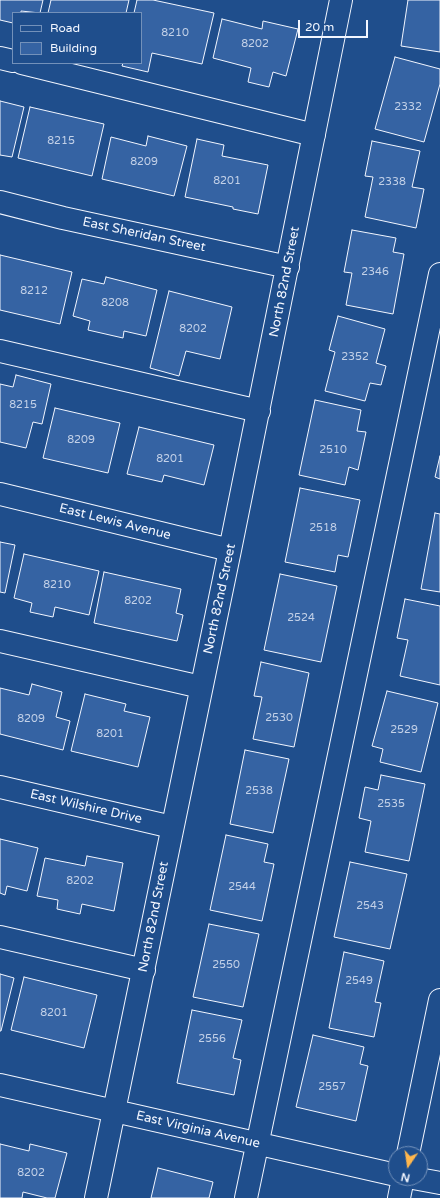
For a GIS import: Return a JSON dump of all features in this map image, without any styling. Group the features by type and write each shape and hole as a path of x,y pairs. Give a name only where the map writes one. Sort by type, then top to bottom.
{"street":[{"name":"North 82nd Street","path":"96,1198 115,1112 172,827 288,267 341,0"},
{"path":"0,58 12,61"},
{"path":"26,64 314,135"},
{"name":"East Sheridan Street","path":"0,202 63,218 288,267"},
{"path":"246,1198 440,274"},
{"path":"0,351 258,411"},
{"name":"East Lewis Avenue","path":"0,494 230,550"},
{"path":"0,641 202,687"},
{"name":"East Wilshire Drive","path":"0,787 172,827"},
{"path":"0,937 144,970"},
{"path":"410,1146 438,1023 440,1000"},
{"name":"East Virginia Avenue","path":"0,1085 388,1173"},
{"path":"428,1181 440,1183"},
{"path":"399,1198 401,1186"}],"building":[{"path":"0,0 43,0 40,12 12,12 12,23 0,20"},
{"path":"51,0 129,0 126,12 48,12"},
{"path":"137,0 153,0 214,13 202,64 152,53 148,72 122,66 123,64 142,64 142,12 134,12"},
{"path":"408,0 440,0 440,52 401,46"},
{"path":"222,19 262,29 263,21 298,29 286,76 273,72 269,87 248,82 251,68 213,58"},
{"path":"395,57 440,69 440,84 424,142 375,129"},
{"path":"0,101 24,107 12,157 0,155"},
{"path":"30,107 104,124 92,176 18,158"},
{"path":"148,136 187,146 174,196 102,179 111,137 146,146"},
{"path":"197,139 224,145 222,156 268,165 258,214 185,197"},
{"path":"372,141 420,151 412,187 424,189 416,228 365,217 373,177 365,176"},
{"path":"352,230 396,238 393,252 404,254 393,314 346,305 352,273 344,272"},
{"path":"0,255 72,272 60,324 0,310"},
{"path":"106,277 157,290 146,336 124,331 123,338 88,330 90,321 73,316 82,279 104,284"},
{"path":"169,291 232,307 220,359 186,351 179,376 150,368"},
{"path":"338,316 385,329 376,363 386,366 381,385 370,383 365,401 325,391 335,352 329,350"},
{"path":"16,375 51,384 42,424 33,422 26,448 0,442 0,384 13,387"},
{"path":"315,400 361,410 357,431 366,432 358,470 349,467 345,485 299,475"},
{"path":"55,408 120,423 108,473 43,458"},
{"path":"139,427 214,445 204,485 164,475 162,482 127,474"},
{"path":"440,456 440,479 435,477"},
{"path":"300,488 360,500 348,557 338,555 335,572 285,562"},
{"path":"435,513 440,514 440,592 421,589"},
{"path":"0,542 15,545 5,593 0,592"},
{"path":"24,554 99,571 89,615 55,607 53,617 30,612 32,603 14,598"},
{"path":"104,572 181,589 176,613 183,615 177,641 94,623"},
{"path":"280,574 337,586 321,662 264,650"},
{"path":"405,599 440,606 440,685 400,676 408,640 397,638"},
{"path":"261,662 309,673 294,747 253,739 262,697 254,696"},
{"path":"32,684 62,692 56,717 70,721 63,750 0,734 0,688 29,695"},
{"path":"387,691 438,703 421,772 380,762 383,749 372,746"},
{"path":"85,694 126,704 124,711 150,717 138,767 71,751"},
{"path":"245,750 289,759 273,833 230,824"},
{"path":"381,775 425,784 409,861 365,852 371,821 359,818 365,787 378,790"},
{"path":"226,835 268,844 264,862 274,864 262,921 210,910"},
{"path":"0,839 38,848 27,891 7,886 5,895 0,893"},
{"path":"87,856 123,863 114,911 82,904 80,914 57,909 58,900 37,896 45,858 85,866"},
{"path":"350,862 407,874 390,949 334,937"},
{"path":"209,924 259,934 243,1007 193,997"},
{"path":"344,952 384,961 375,1002 381,1003 374,1037 329,1028"},
{"path":"0,974 14,978 1,1031 0,1031"},
{"path":"24,977 97,995 84,1048 11,1030"},
{"path":"192,1010 242,1020 233,1058 241,1060 234,1095 177,1083"},
{"path":"313,1035 364,1047 360,1064 368,1066 356,1121 296,1107"},
{"path":"0,1144 29,1151 30,1144 67,1153 55,1198 47,1198 23,1192 22,1198 0,1198"},
{"path":"158,1168 213,1182 209,1198 151,1198"}]}
